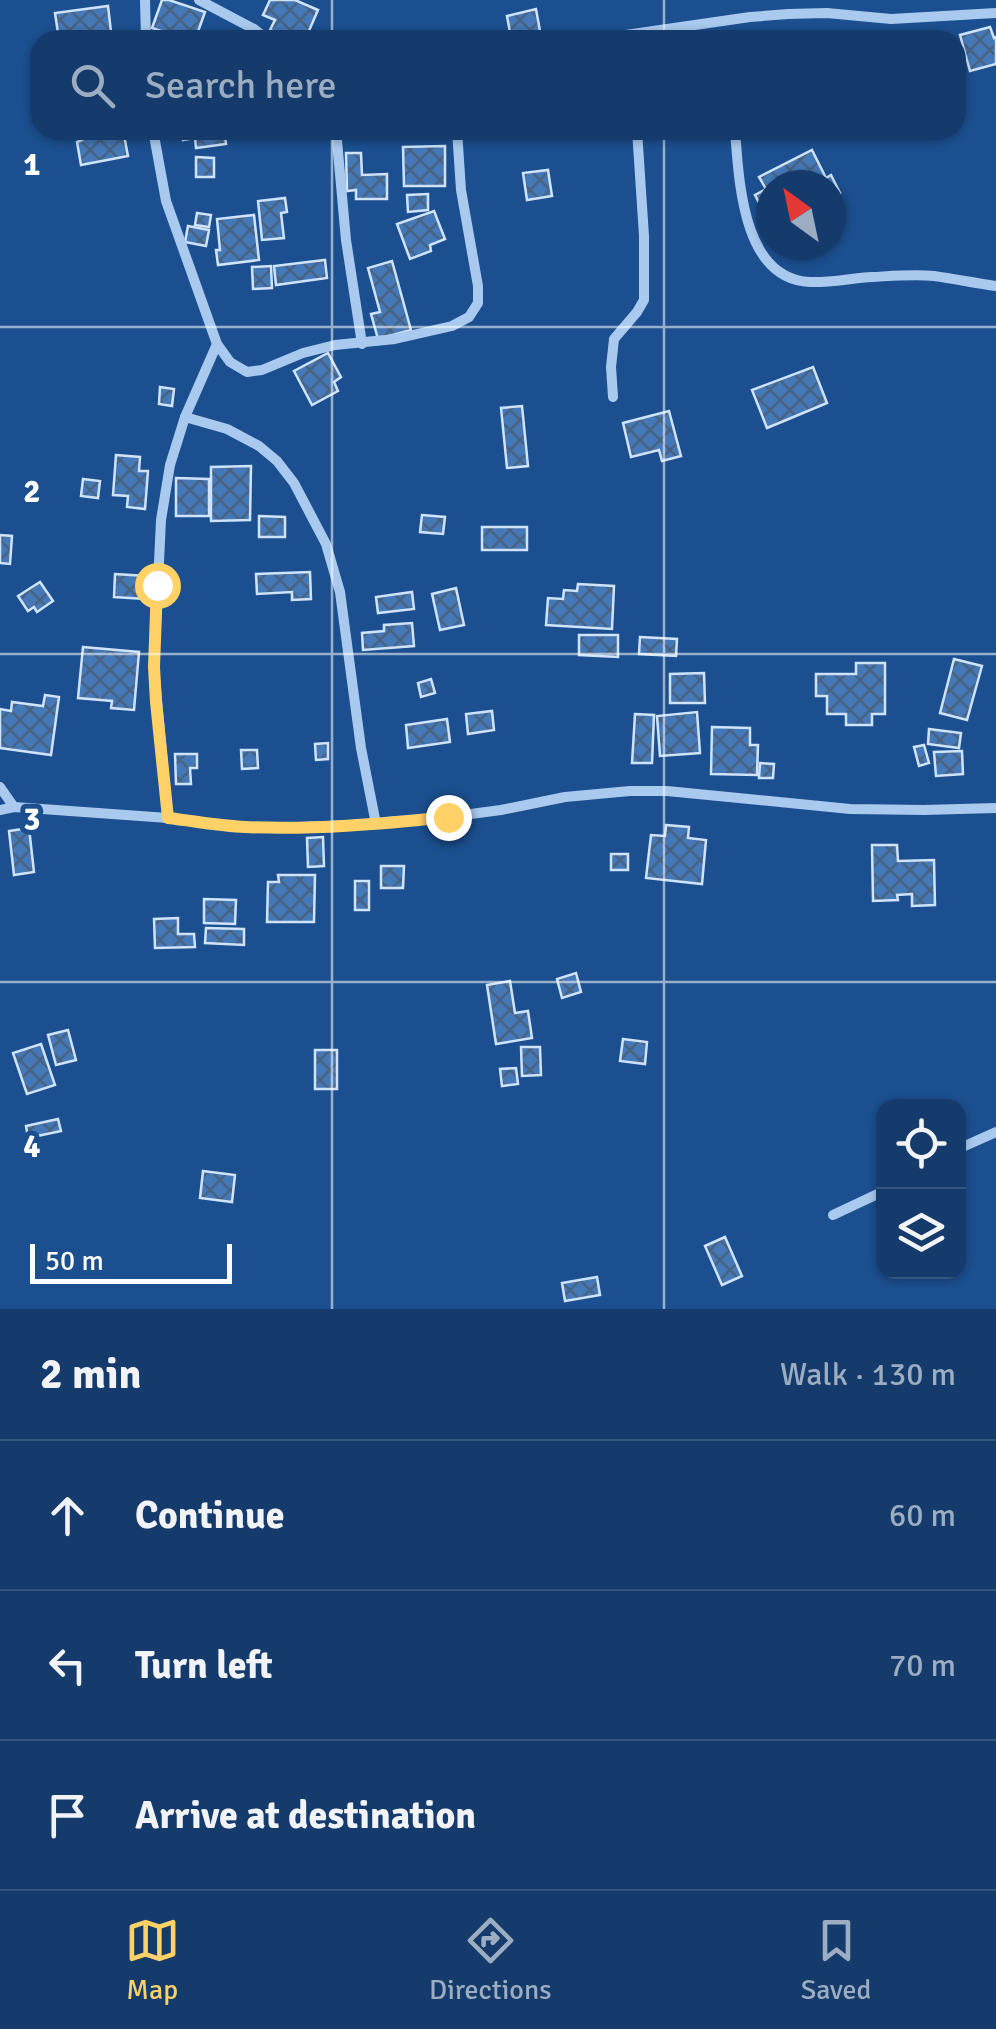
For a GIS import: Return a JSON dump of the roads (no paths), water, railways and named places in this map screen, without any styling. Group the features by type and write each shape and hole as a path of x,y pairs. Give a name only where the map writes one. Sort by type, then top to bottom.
{"street":[{"path":"145,0 146,30"},
{"path":"199,0 252,30"},
{"path":"675,30 788,14 890,18 996,13"},
{"path":"155,140 166,201 216,344 230,362 247,372 335,345 395,339 452,326 469,317 478,303 478,286 461,190 457,140"},
{"path":"337,140 346,240 362,344"},
{"path":"613,398 610,367 614,339 644,300 638,140"},
{"path":"736,140 743,203 754,242 769,264 790,278 810,282 932,276 996,286"},
{"path":"168,818 156,702 160,520 185,416 216,344"},
{"path":"185,416 227,429 277,460 294,483 326,544 340,592 361,748 376,824"},
{"path":"0,787 14,807"},
{"path":"0,810 14,807 243,827 376,824 630,791 668,791 850,809 996,808"},
{"path":"966,1146 996,1132"},
{"path":"833,1215 876,1194"}]}
